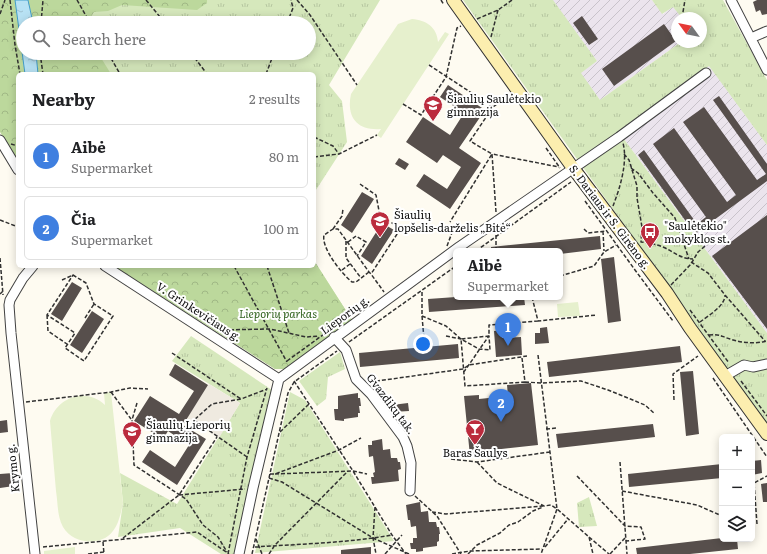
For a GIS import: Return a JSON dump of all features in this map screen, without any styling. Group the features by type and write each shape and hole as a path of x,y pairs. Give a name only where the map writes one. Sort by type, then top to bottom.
{"street":[{"name":"S. Dariaus ir S. Girėno g.","path":"453,0 572,168 608,215 672,288 696,337 729,374 767,434"},
{"path":"731,0 767,70"},
{"path":"751,38 767,31"},
{"name":"Lieporių g.","path":"458,248 619,137 706,73"},
{"path":"0,140 16,167"},
{"name":"Lieporių g.","path":"279,379 289,366 334,337 453,251"},
{"name":"Krymo g.","path":"31,268 16,287 9,305 18,403 35,551"},
{"name":"V. Grinkevičiaus g.","path":"108,268 279,379"},
{"name":"Gvazdikų tak.","path":"334,337 343,346 356,379 371,394 403,437 410,454 410,491"},
{"path":"729,374 744,366 753,367 767,364"},
{"path":"239,554 279,379"}],"path":[{"path":"0,14 5,0"},
{"path":"10,0 16,51"},
{"path":"42,16 43,0"},
{"path":"77,0 86,16"},
{"path":"146,0 159,16"},
{"path":"290,16 293,8 291,0"},
{"path":"297,0 311,16"},
{"path":"403,104 421,115 446,77 456,28 498,10 512,0"},
{"path":"683,12 685,0"},
{"path":"487,49 498,10"},
{"path":"316,24 357,85"},
{"path":"18,60 20,72"},
{"path":"41,60 43,72"},
{"path":"112,60 119,72"},
{"path":"196,60 205,72"},
{"path":"267,72 271,60"},
{"path":"429,65 493,107"},
{"path":"509,95 493,107 470,141 492,154 559,167 572,168"},
{"path":"316,157 340,154 377,135"},
{"path":"316,137 332,146 340,154"},
{"path":"608,215 614,205 624,162 624,145 619,137"},
{"path":"492,154 497,222 496,248"},
{"path":"450,222 492,154"},
{"path":"624,154 628,160 637,186 637,198 642,227 641,242 657,245 684,259 693,259"},
{"path":"631,168 638,173 675,218 689,259"},
{"path":"480,248 571,182"},
{"path":"343,210 342,216 333,229 324,235 324,245 352,282 356,282 370,273 401,228 380,216 376,195 360,184"},
{"path":"585,201 674,322"},
{"path":"0,220 16,226"},
{"path":"333,229 338,229 384,292 389,288"},
{"path":"584,229 588,232 606,231"},
{"path":"447,246 453,230"},
{"path":"603,231 604,252"},
{"path":"347,242 356,236 366,242 357,256"},
{"path":"346,240 346,258 361,278"},
{"path":"672,288 698,252 710,242"},
{"path":"563,275 594,266 604,252 616,245"},
{"path":"0,258 3,299"},
{"path":"691,262 708,274 766,341"},
{"path":"342,270 350,264"},
{"path":"235,268 289,366 294,382 353,471 392,535 406,554"},
{"path":"268,268 289,333"},
{"path":"252,554 288,393 294,382 453,268"},
{"path":"62,280 73,275"},
{"path":"47,315 75,333 65,348 84,361 113,316 94,304 86,283 73,275"},
{"path":"68,344 48,331 47,315 73,275"},
{"path":"0,294 3,291"},
{"path":"422,291 424,339"},
{"path":"700,322 719,308 725,300 725,295"},
{"path":"533,300 538,321"},
{"path":"85,318 94,304"},
{"path":"687,306 710,335 732,368 729,374 742,382 767,416"},
{"path":"289,366 320,336 356,312"},
{"path":"422,316 446,326 461,339 480,349 490,350 489,325 597,315"},
{"path":"204,330 270,330 306,337 334,337"},
{"path":"696,337 719,334 729,339 742,342 755,343 766,341"},
{"path":"446,336 461,339 489,336"},
{"path":"464,373 489,336"},
{"path":"461,339 466,386 524,382 542,383 581,381 645,405 655,414"},
{"path":"172,353 241,399"},
{"path":"538,355 557,509 541,554"},
{"path":"360,383 463,369 469,365 522,358 527,356"},
{"path":"674,400 673,374 698,356"},
{"path":"522,358 524,382"},
{"path":"711,374 767,458"},
{"path":"18,403 111,392 130,388 148,389"},
{"path":"228,554 247,457 267,388 241,399 212,404 194,420 247,457"},
{"path":"111,392 132,420"},
{"path":"137,403 132,420 134,465 186,499 203,525 218,537 228,554"},
{"path":"280,432 309,404"},
{"path":"546,428 557,428"},
{"path":"122,539 180,495 217,437"},
{"path":"275,474 339,450 361,438"},
{"path":"451,459 478,462 550,452"},
{"path":"478,462 497,483 544,506"},
{"path":"620,462 627,554"},
{"path":"270,474 348,471 367,474"},
{"path":"269,554 275,545 348,471"},
{"path":"577,476 625,526 641,527 645,539 626,541"},
{"path":"757,524 754,483 767,476"},
{"path":"269,478 282,482 373,538 406,554"},
{"path":"180,495 253,488"},
{"path":"410,491 437,516 460,554"},
{"path":"622,491 696,505 719,515"},
{"path":"432,512 446,514 551,505 610,554 626,537"},
{"path":"468,554 477,545 500,533 509,525 518,522 533,511 544,506"},
{"path":"375,507 373,538 376,554"},
{"path":"452,554 460,554 470,551 543,549 568,519"},
{"path":"35,551 103,541 197,532 228,554"},
{"path":"254,547 373,538 392,535"},
{"path":"385,554 402,535"},
{"path":"589,537 593,554"},
{"path":"256,538 262,554"},
{"path":"88,554 103,553 103,541"}],"shaded area":[{"path":"552,0 652,0 663,14 673,6 678,12 671,12 671,48 673,48 600,100 580,73 597,61"},
{"path":"709,65 767,145 767,333 618,131"},
{"path":"209,384 240,403 219,438 187,418"}],"green space":[{"path":"0,0 380,0 329,85 342,101 347,142 316,190 316,72 16,72 16,81 1,134"},
{"path":"0,0 15,0 17,16 16,60 23,60 25,72 16,72 16,158 0,132"},
{"path":"28,0 207,0 207,3 197,10 122,5 108,11 94,12 91,16 31,16"},
{"path":"463,0 553,0 597,61 581,73 600,100 673,48 707,48 707,12 677,12 673,7 662,14 652,0 723,0 767,80 767,145 709,66 618,131 767,333 767,424"},
{"path":"412,19 422,21 430,25 435,32 438,42 445,32 449,34 381,138 377,135 381,129 365,128 355,121 350,109 351,94 398,24"},
{"path":"37,60 102,60 110,72 38,72"},
{"name":"Lieporių parkas","path":"316,264 352,320 284,369 275,369 117,268 316,268"},
{"name":"Lieporių parkas","path":"316,264 352,320 284,369 275,369 117,268 316,268"},
{"path":"578,302 580,316 558,317 557,304"},
{"path":"191,336 272,390 236,554 221,554 180,528 118,537 123,503 120,473 177,504 240,403 172,361"},
{"path":"340,352 345,369 328,377 326,399 317,406 299,381"},
{"path":"111,392 123,503 117,525 106,538 95,541 85,541 70,535 63,527 60,518 56,491 50,421 59,406 73,397 89,397 105,405 104,393"},
{"path":"290,392 305,400 394,541 255,553"},
{"path":"589,497 597,526 579,527 577,503"},
{"path":"75,547 75,554 44,554 44,551"}],"water":[{"path":"15,0 28,0 31,16 17,16"},
{"path":"23,60 37,60 38,72 25,72"}],"building":[{"path":"757,0 767,0 767,14 762,15 760,10 756,12 753,2"},
{"path":"582,16 598,39 589,45 573,23"},
{"path":"664,24 671,34 671,45 614,86 602,69"},
{"path":"448,85 485,110 459,148 481,163 450,209 416,186 424,174 447,189 461,167 443,155 437,163 406,142 423,117 450,135 464,113 440,97"},
{"path":"719,96 767,164 767,181 695,234 638,155 644,150 697,224 706,217 653,144 674,128 727,202 736,195 683,122 704,107 757,180 766,174 713,100"},
{"path":"399,158 409,164 405,170 395,164"},
{"path":"362,192 374,199 352,233 341,225"},
{"path":"767,215 767,329 712,256"},
{"path":"382,223 394,230 372,264 361,256"},
{"path":"600,236 601,249 563,254 563,248 491,247"},
{"path":"614,257 621,321 608,323 601,259"},
{"path":"72,282 82,288 62,321 51,314"},
{"path":"453,297 453,300 524,300 525,305 429,312 428,299"},
{"path":"92,311 104,319 82,353 70,345"},
{"path":"547,327 549,343 535,344 535,333 540,333 540,328"},
{"path":"502,330 502,338 521,337 522,355 496,357 494,331"},
{"path":"458,344 459,358 360,367 359,353"},
{"path":"680,346 682,362 549,377 547,362"},
{"path":"175,364 208,385 183,425 206,439 177,485 142,462 150,450 175,467 189,445 168,431 163,439 134,421 150,396 179,414 194,391 169,375"},
{"path":"693,371 699,434 686,436 680,372"},
{"path":"531,383 538,445 484,451 484,455 470,456 464,396 479,395 479,399 508,396 507,385"},
{"path":"358,393 361,406 359,406 360,413 358,413 358,417 344,419 344,421 335,420 334,409 338,409 338,396"},
{"path":"408,403 409,411 393,412 392,405"},
{"path":"7,420 8,432 0,433 0,421"},
{"path":"653,424 655,437 558,448 556,434"},
{"path":"382,439 383,450 390,449 391,458 397,458 398,462 400,462 401,469 398,470 399,481 372,484 371,477 374,477 373,473 375,472 373,456 369,457 368,445 372,445 372,441"},
{"path":"761,460 762,473 755,474 755,461"},
{"path":"719,464 719,478 629,487 628,474"},
{"path":"13,473 14,486 0,488 0,474"},
{"path":"767,483 767,502 763,502 761,484"},
{"path":"420,502 421,512 428,511 429,522 436,522 437,527 439,527 440,534 437,546 423,548 423,551 416,552 416,549 411,549 410,543 413,543 413,538 417,538 416,526 411,527 410,520 408,520 406,505"},
{"path":"719,538 719,542 737,542 738,549 690,554 637,554 636,548"},
{"path":"371,547 371,554 341,554 341,550"}],"place":[{"name":"Šiaulių Saulėtekio gimnazija","path":"433,122"},
{"name":"Šiaulių lopšelis-darželis „Bitė“","path":"380,238"},
{"name":"\"Saulėtekio\" mokyklos st.","path":"650,249"},
{"name":"Aibė","path":"508,346"},
{"name":"Čia","path":"501,422"},
{"name":"Baras Šaulys","path":"475,446"},
{"name":"Šiaulių Lieporių gimnazija","path":"132,448"}]}
